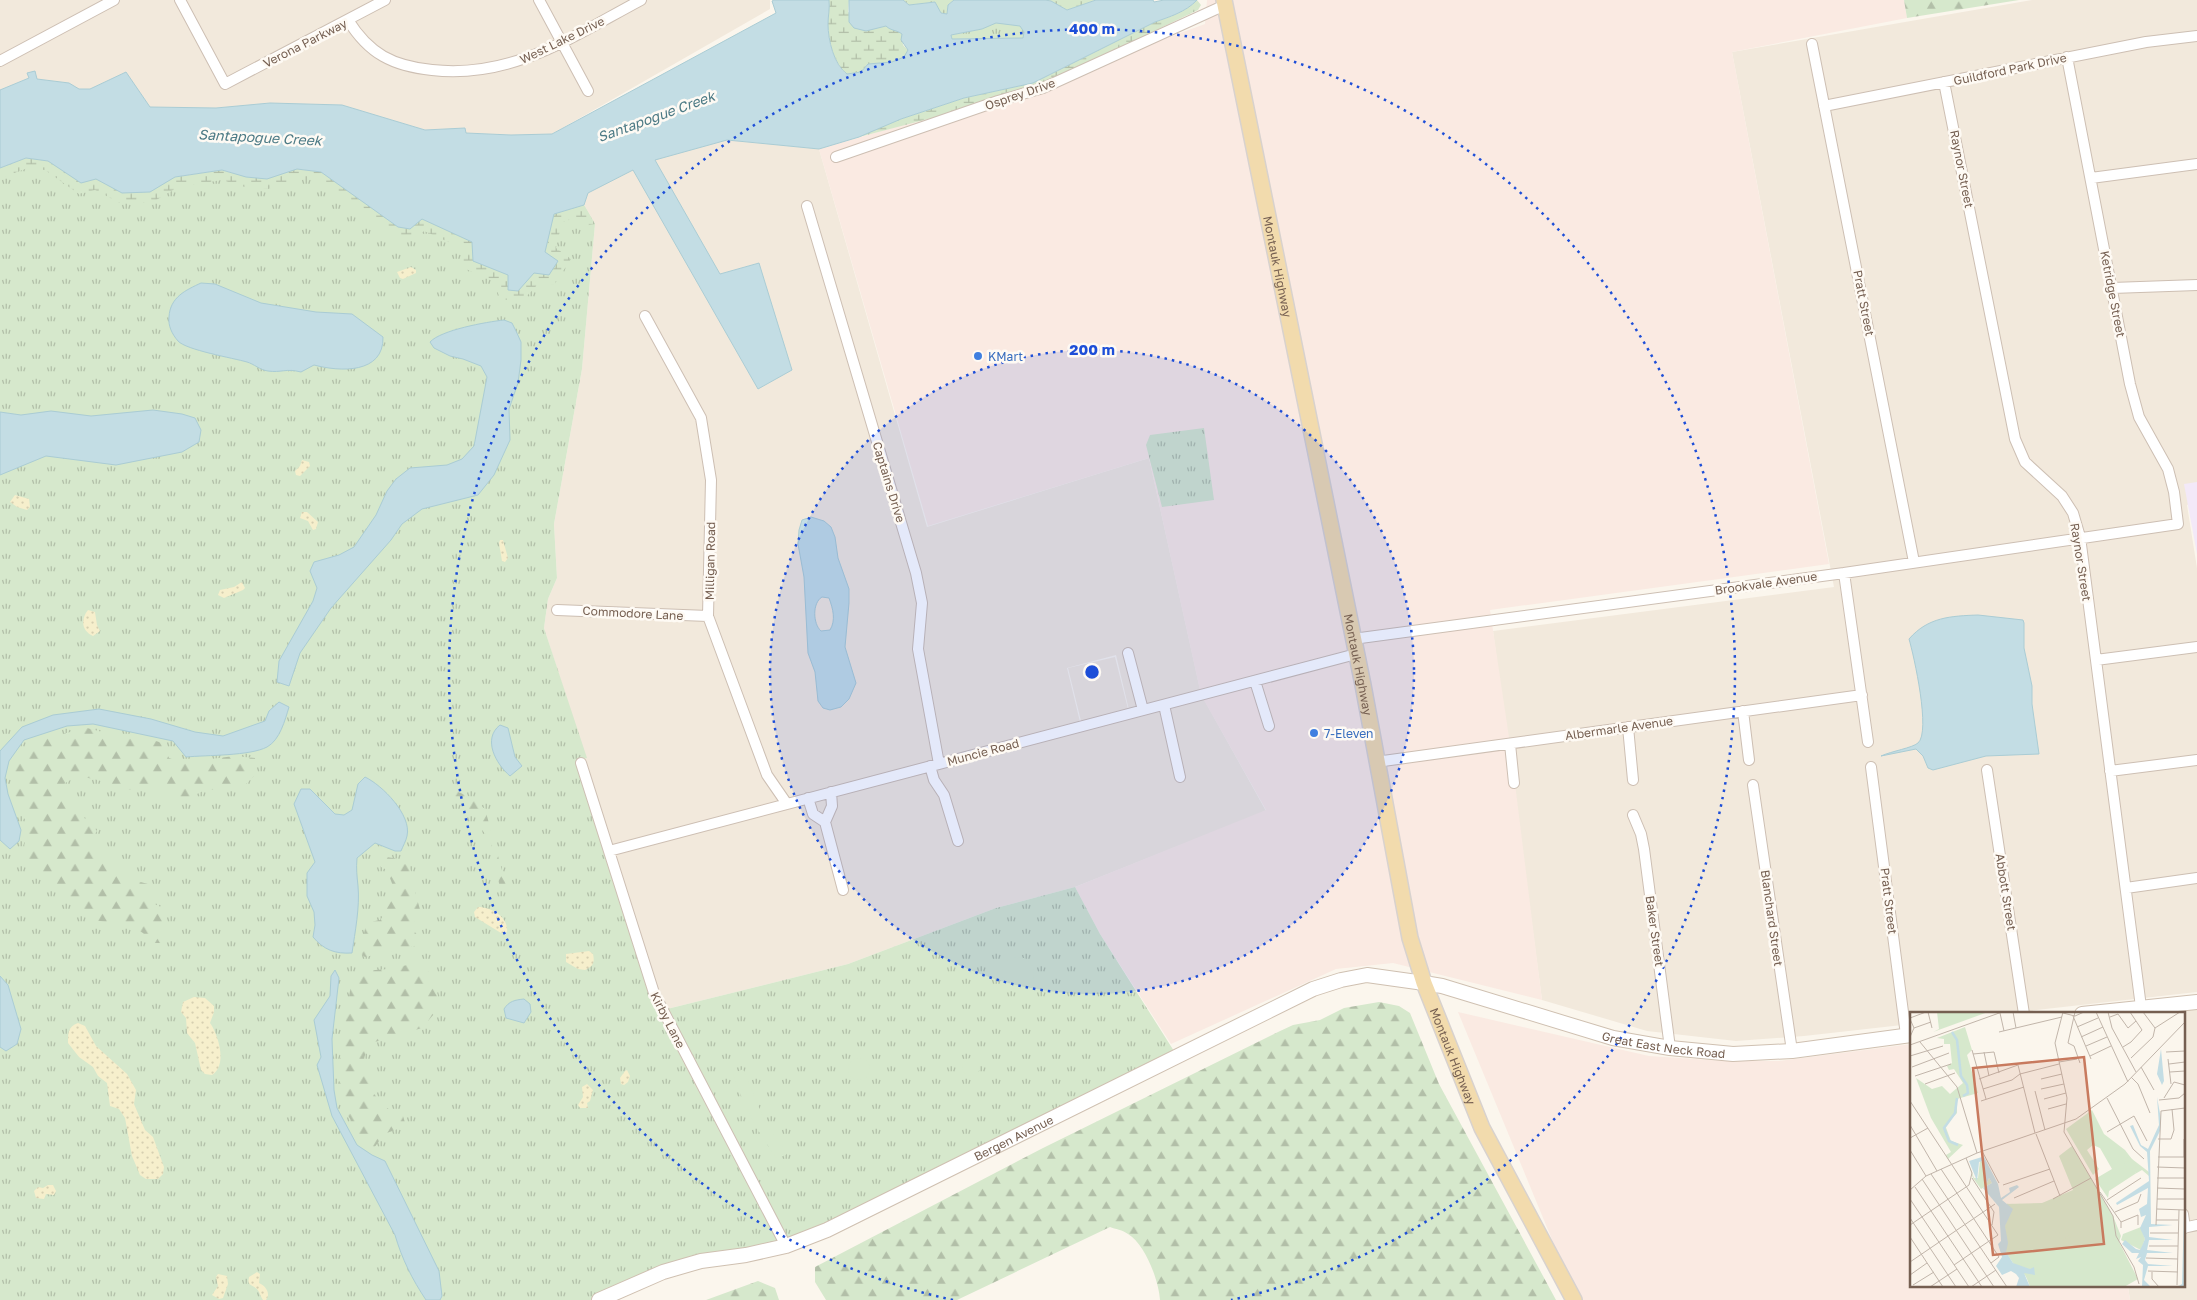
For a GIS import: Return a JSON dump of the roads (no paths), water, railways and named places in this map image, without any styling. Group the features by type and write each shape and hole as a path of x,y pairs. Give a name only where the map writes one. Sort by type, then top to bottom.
{"main road":[{"name":"Montauk Highway","path":"1225,2 1355,647 1410,938 1424,983 1482,1128 1574,1300"},
{"name":"Bergen Avenue","path":"599,1300 672,1270 701,1262 786,1246 827,1230 1313,989 1341,980 1367,975 1424,983"},
{"name":"Great East Neck Road","path":"1424,983 1442,986 1613,1038 1670,1048 1733,1054 1792,1051 1908,1035"},
{"path":"2099,1012 2141,1007 2162,1010 2197,1002"}],"street":[{"path":"0,61 114,0"},
{"name":"Verona Parkway","path":"180,0 225,84 384,0"},
{"path":"540,0 588,90"},
{"name":"West Lake Drive","path":"348,20 361,38 388,60 404,66 436,71 465,71 503,66 535,55 641,0"},
{"name":"Osprey Drive","path":"836,157 998,101 1043,88 1225,2"},
{"name":"Guildford Park Drive","path":"1824,106 2146,42 2197,36"},
{"name":"Pratt Street","path":"1812,44 1914,562"},
{"name":"Ketridge Street","path":"2067,57 2130,384 2140,417 2168,469 2174,492 2178,524"},
{"name":"Raynor Street","path":"1944,82 2015,439 2025,462 2062,496 2073,514 2080,537 2141,1007"},
{"path":"2090,178 2197,164"},
{"name":"Captains Drive","path":"807,206 916,573 922,603 918,649 935,765 934,780 944,794 958,841"},
{"path":"2112,288 2197,285"},
{"name":"Milligan Road","path":"645,316 701,418 711,480 708,616 768,775 787,804"},
{"name":"Brookvale Avenue","path":"1355,647 2080,537 2178,524"},
{"path":"1844,573 1868,742"},
{"name":"Commodore Lane","path":"557,610 708,616"},
{"path":"2096,660 2197,646"},
{"name":"Muncie Road","path":"609,851 1255,681 1355,647"},
{"path":"1128,653 1143,710"},
{"path":"1255,681 1269,726"},
{"name":"Albermarle Avenue","path":"1376,762 1862,695"},
{"path":"1164,704 1180,777"},
{"path":"1743,710 1749,760"},
{"path":"1628,727 1633,780"},
{"path":"1510,744 1514,784"},
{"path":"2110,771 2197,760"},
{"name":"Kirby Lane","path":"581,763 654,993 786,1246"},
{"name":"Pratt Street","path":"1871,767 1908,1035"},
{"name":"Abbott Street","path":"1987,770 2024,1012"},
{"name":"Blanchard Street","path":"1753,785 1792,1051"},
{"path":"831,792 832,806 825,822 843,890"},
{"path":"808,798 813,814 825,822"},
{"name":"Baker Street","path":"1633,815 1641,834 1644,849 1670,1048"},
{"path":"2126,888 2197,878"},
{"path":"2184,1228 2197,1225"}],"water":[{"name":"Santapogue Creek","path":"829,0 829,37 835,58 842,70 847,74 861,72 868,64 892,62 904,57 908,50 901,40 902,34 886,26 866,31 854,28 849,22 849,0 903,0 909,5 935,2 941,13 947,14 948,5 954,0 1045,0 1051,1 1067,10 1096,0 1153,0 1154,2 1164,0 1197,0 1183,11 1155,22 1033,83 964,98 901,119 859,137 819,149 727,140 655,160 720,274 759,263 792,370 758,389 633,170 588,193 584,205 554,214 545,252 558,261 549,275 534,273 518,291 508,290 508,275 473,261 472,242 422,219 410,229 398,227 321,172 297,169 267,179 246,177 222,170 175,177 150,192 122,193 96,179 81,183 48,161 26,158 0,168 0,90 29,78 27,73 35,71 37,79 69,83 79,89 90,89 126,72 150,107 216,108 270,103 342,105 425,130 465,128 466,133 552,134 776,13 772,1","holes":["996,23 1020,26 1024,32 1023,38 952,39 951,35 982,29"]},
{"path":"201,283 215,284 261,303 316,312 352,314 383,337 381,349 376,358 359,368 336,369 314,365 301,372 265,370 247,362 190,348 178,341 172,333 169,324 170,310 172,304 180,295"},
{"path":"504,320 512,323 521,342 521,360 518,383 509,409 510,440 494,475 478,495 422,509 402,524 391,540 331,608 300,653 289,686 277,682 279,661 313,601 317,588 310,571 314,562 339,555 354,547 376,515 387,491 396,479 410,468 447,465 462,459 474,446 487,377 481,366 450,356 434,348 430,342 454,330"},
{"path":"153,410 195,418 201,430 199,442 182,452 116,465 46,456 0,475 0,412 21,415 51,411 91,416"},
{"path":"811,517 824,521 831,527 835,537 838,558 849,589 845,647 856,683 849,699 841,707 830,710 823,708 818,701 815,672 808,653 804,577 798,544 802,520","holes":["822,597 829,598 833,610 833,622 830,630 821,631 815,619 816,604"]},
{"path":"1978,615 2023,620 2024,648 2032,686 2032,704 2039,754 1986,756 1933,770 1928,768 1923,756 1916,749 1881,756 1915,745 1922,736 1923,724 1920,693 1909,639 1924,626 1940,619"},
{"path":"279,702 289,707 279,735 267,747 250,752 186,757 173,741 93,724 67,726 24,740 9,761 5,778 8,794 21,830 19,841 10,849 0,840 0,751 22,727 53,715 99,709 151,719 195,732 223,736 265,721 269,711"},
{"path":"500,725 508,728 515,757 522,766 510,776 500,765 493,751 492,737"},
{"path":"365,777 387,794 400,810 405,819 407,836 401,851 395,851 375,843 357,858 358,902 352,953 340,953 326,948 313,937 315,925 314,912 307,896 307,873 315,862 294,804 301,789 310,789 335,814 344,815 352,810 358,784"},
{"path":"335,970 339,978 332,1039 334,1090 337,1108 357,1145 385,1161 439,1271 442,1296 440,1300 426,1300 416,1284 404,1261 395,1235 332,1116 317,1065 321,1057 314,1020 330,996 331,976"},
{"path":"0,976 8,985 21,1029 17,1044 6,1051 0,1047"},
{"path":"524,999 530,1004 531,1012 524,1023 506,1018 504,1009 506,1006 512,1001"}],"place":[{"name":"KMart","path":"978,356"},
{"name":"7-Eleven","path":"1314,733"}]}
